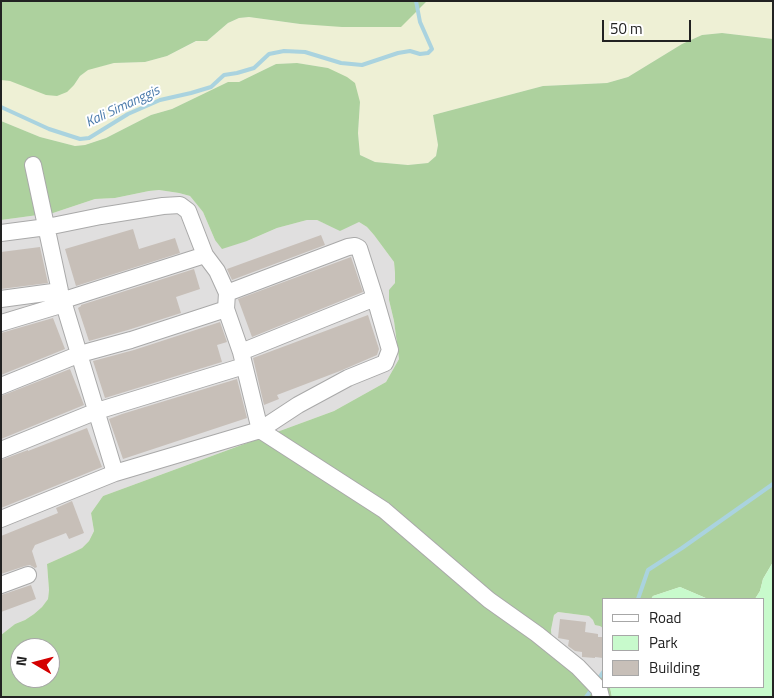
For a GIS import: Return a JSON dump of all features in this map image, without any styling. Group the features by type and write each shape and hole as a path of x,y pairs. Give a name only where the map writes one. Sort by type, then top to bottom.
{"street":[{"path":"33,165 63,298 115,473"},
{"path":"1,233 47,227 163,206 180,205 188,212 205,255 217,271 227,293 226,309 242,359 260,430 384,510 489,600 537,634 578,667 600,693"},
{"path":"1,519 115,473 260,430 298,405 348,378 385,363 390,350 359,248 355,246 227,293"},
{"path":"1,323 63,298 205,255"},
{"path":"1,299 63,298"},
{"path":"1,450 97,411 242,359 375,298"},
{"path":"1,386 80,354 131,340 226,309"},
{"path":"1,585 28,575"}],"shaded area":[{"path":"159,190 190,196 203,212 215,240 247,241 277,228 307,220 317,220 326,224 359,222 367,227 394,262 395,283 389,300 399,359 386,382 334,411 103,496 91,513 94,531 89,541 82,548 47,564 48,599 34,614 15,624 1,635 1,220 53,213 95,199 115,198"},
{"path":"558,612 590,616 602,627 602,677 594,674 552,641 551,630 554,615"}],"green space":[{"path":"1,1 427,1 401,27 342,27 300,24 249,17 239,18 228,23 207,41 196,41 167,56 145,62 114,63 88,70 80,76 67,92 57,96 46,95 10,81 1,80"},
{"path":"427,1 773,1 773,39 722,33 702,35 682,44 628,77 607,83 543,86 433,115 438,145 436,156 428,163 408,165 375,162 360,155 358,133 360,102 328,68 297,63 276,64 239,82 228,82 172,109 151,115 106,138 85,145 75,146 40,137 1,121 1,80 74,85 88,69 114,63 145,62 167,56 197,41 207,41 228,23 239,18 249,17 300,24 421,8"},
{"path":"722,33 773,39 773,562 763,579 760,591 756,598 706,598 680,587 652,598 602,598 602,627 595,625 589,616 558,612 554,615 551,630 552,641 594,674 602,677 602,688 610,688 612,697 1,697 1,635 15,624 34,614 48,599 47,564 82,548 89,541 94,531 91,513 103,496 334,411 386,382 399,359 389,300 389,290 395,283 394,262 367,227 359,222 340,231 317,220 307,220 277,228 222,249 215,240 203,212 190,196 159,190 115,198 95,199 53,213 1,220 1,121 40,137 75,146 85,145 106,138 151,115 172,109 228,82 239,82 276,64 297,63 328,68 355,83 360,102 358,133 360,155 375,162 408,165 428,163 436,156 438,145 433,115 543,86 607,83 628,77 682,44 702,35"},
{"path":"773,562 773,697 612,697 610,688 764,688 764,598 756,598 760,591 763,579"},
{"path":"680,587 706,598 652,598"}],"building":[{"path":"133,229 139,249 175,238 180,253 76,286 65,249"},
{"path":"321,235 325,245 232,280 227,269"},
{"path":"40,247 48,283 1,289 1,252"},
{"path":"351,257 363,292 252,337 238,299"},
{"path":"194,269 200,289 176,297 181,313 89,341 78,308 81,305"},
{"path":"368,315 379,349 377,355 277,395 279,399 264,405 253,358"},
{"path":"53,318 65,349 1,375 1,333"},
{"path":"220,322 227,342 217,345 222,362 105,398 93,361 134,350"},
{"path":"70,369 84,405 1,439 1,396"},
{"path":"237,379 247,418 123,459 109,419"},
{"path":"87,428 102,467 1,508 1,460"},
{"path":"72,501 84,533 69,539 66,533 35,545 32,551 37,567 35,568 30,565 1,574 1,536 58,513 56,508"},
{"path":"31,585 36,599 1,612 1,595"},
{"path":"560,619 586,622 585,632 598,634 598,637 602,637 602,658 582,657 582,652 575,651 568,646 569,640 558,638"}],"waterway":[{"name":"Kali Simanggis","path":"1,107 49,129 80,139 89,138 128,114 160,100 211,87 224,75 254,68 269,54 284,51 305,52 341,63 362,65 398,53 410,51 420,54 428,53 432,49 420,22 416,1"},
{"path":"638,598 648,570 773,484"},
{"path":"597,681 602,674"},
{"path":"586,697 592,689"}]}
